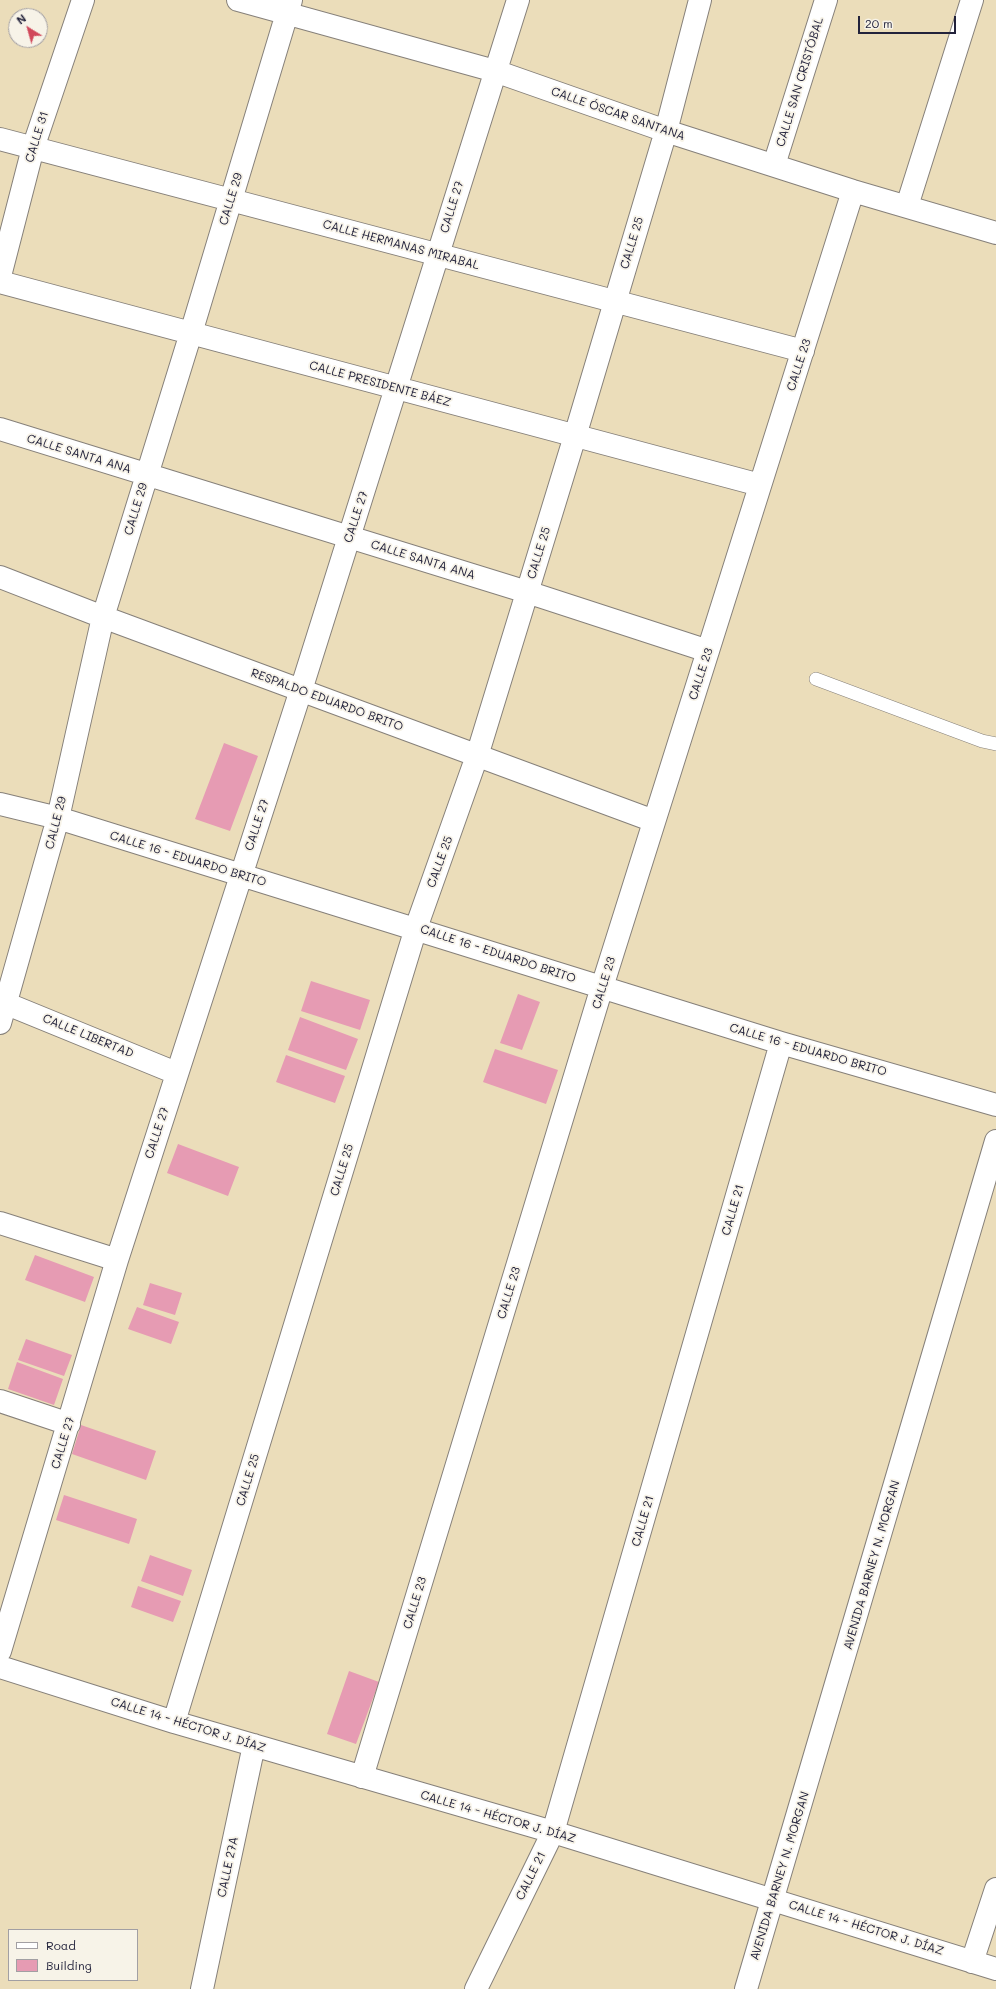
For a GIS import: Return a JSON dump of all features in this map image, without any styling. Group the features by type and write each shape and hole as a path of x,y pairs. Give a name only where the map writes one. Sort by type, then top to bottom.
{"street":[{"name":"CALLE 31","path":"0,276 33,148 83,0"},
{"name":"CALLE ÓSCAR SANTANA","path":"238,0 289,7 495,71 666,131 853,191 996,233"},
{"name":"CALLE 27","path":"0,1651 117,1260 176,1073 301,690 518,0"},
{"name":"CALLE 25","path":"174,1722 416,928 477,756 575,436 666,131 700,0"},
{"name":"CALLE SAN CRISTÓBAL","path":"774,165 826,0"},
{"path":"907,206 972,0"},
{"name":"CALLE 29","path":"0,1023 4,1002 58,818 102,617 191,333 289,7"},
{"name":"CALLE HERMANAS MIRABAL","path":"0,139 803,351"},
{"name":"CALLE 23","path":"362,1777 602,987 853,191"},
{"name":"CALLE PRESIDENTE BÁEZ","path":"0,282 760,485"},
{"name":"CALLE SANTA ANA","path":"0,429 527,592 708,651"},
{"name":"RESPALDO EDUARDO BRITO","path":"0,577 102,617 654,821"},
{"name":"CALLE 16 - EDUARDO BRITO","path":"0,804 58,818 781,1042 996,1105"},
{"name":"CALLE LIBERTAD","path":"4,1002 176,1073"},
{"name":"CALLE 21","path":"476,1989 553,1832 781,1042"},
{"name":"AVENIDA BARNEY N. MORGAN","path":"746,1989 774,1900 996,1141"},
{"path":"0,1222 117,1260"},
{"path":"0,1401 69,1424"},
{"name":"CALLE 14 - HÉCTOR J. DÍAZ","path":"0,1667 174,1722 553,1832 996,1969"},
{"name":"CALLE 27A","path":"202,1989 254,1745"},
{"path":"972,1962 996,1889"}],"lane":[{"path":"816,679 982,741 996,744"}],"building":[{"path":"224,743 258,756 230,831 195,819"},
{"path":"311,981 370,1000 360,1030 301,1011"},
{"path":"518,994 540,1002 522,1050 500,1043"},
{"path":"300,1017 358,1039 346,1070 288,1050"},
{"path":"495,1049 558,1070 546,1104 483,1082"},
{"path":"286,1055 345,1076 335,1103 276,1082"},
{"path":"178,1144 239,1167 228,1196 167,1173"},
{"path":"35,1255 94,1277 85,1302 25,1280"},
{"path":"150,1283 182,1293 175,1315 143,1305"},
{"path":"137,1307 179,1322 171,1344 128,1329"},
{"path":"26,1339 72,1355 64,1376 18,1360"},
{"path":"17,1362 63,1379 54,1405 8,1389"},
{"path":"81,1425 156,1451 146,1480 72,1454"},
{"path":"64,1495 137,1519 129,1544 56,1520"},
{"path":"150,1555 192,1570 183,1596 141,1581"},
{"path":"138,1586 181,1601 173,1622 131,1607"},
{"path":"349,1671 379,1682 356,1744 327,1734"}]}
